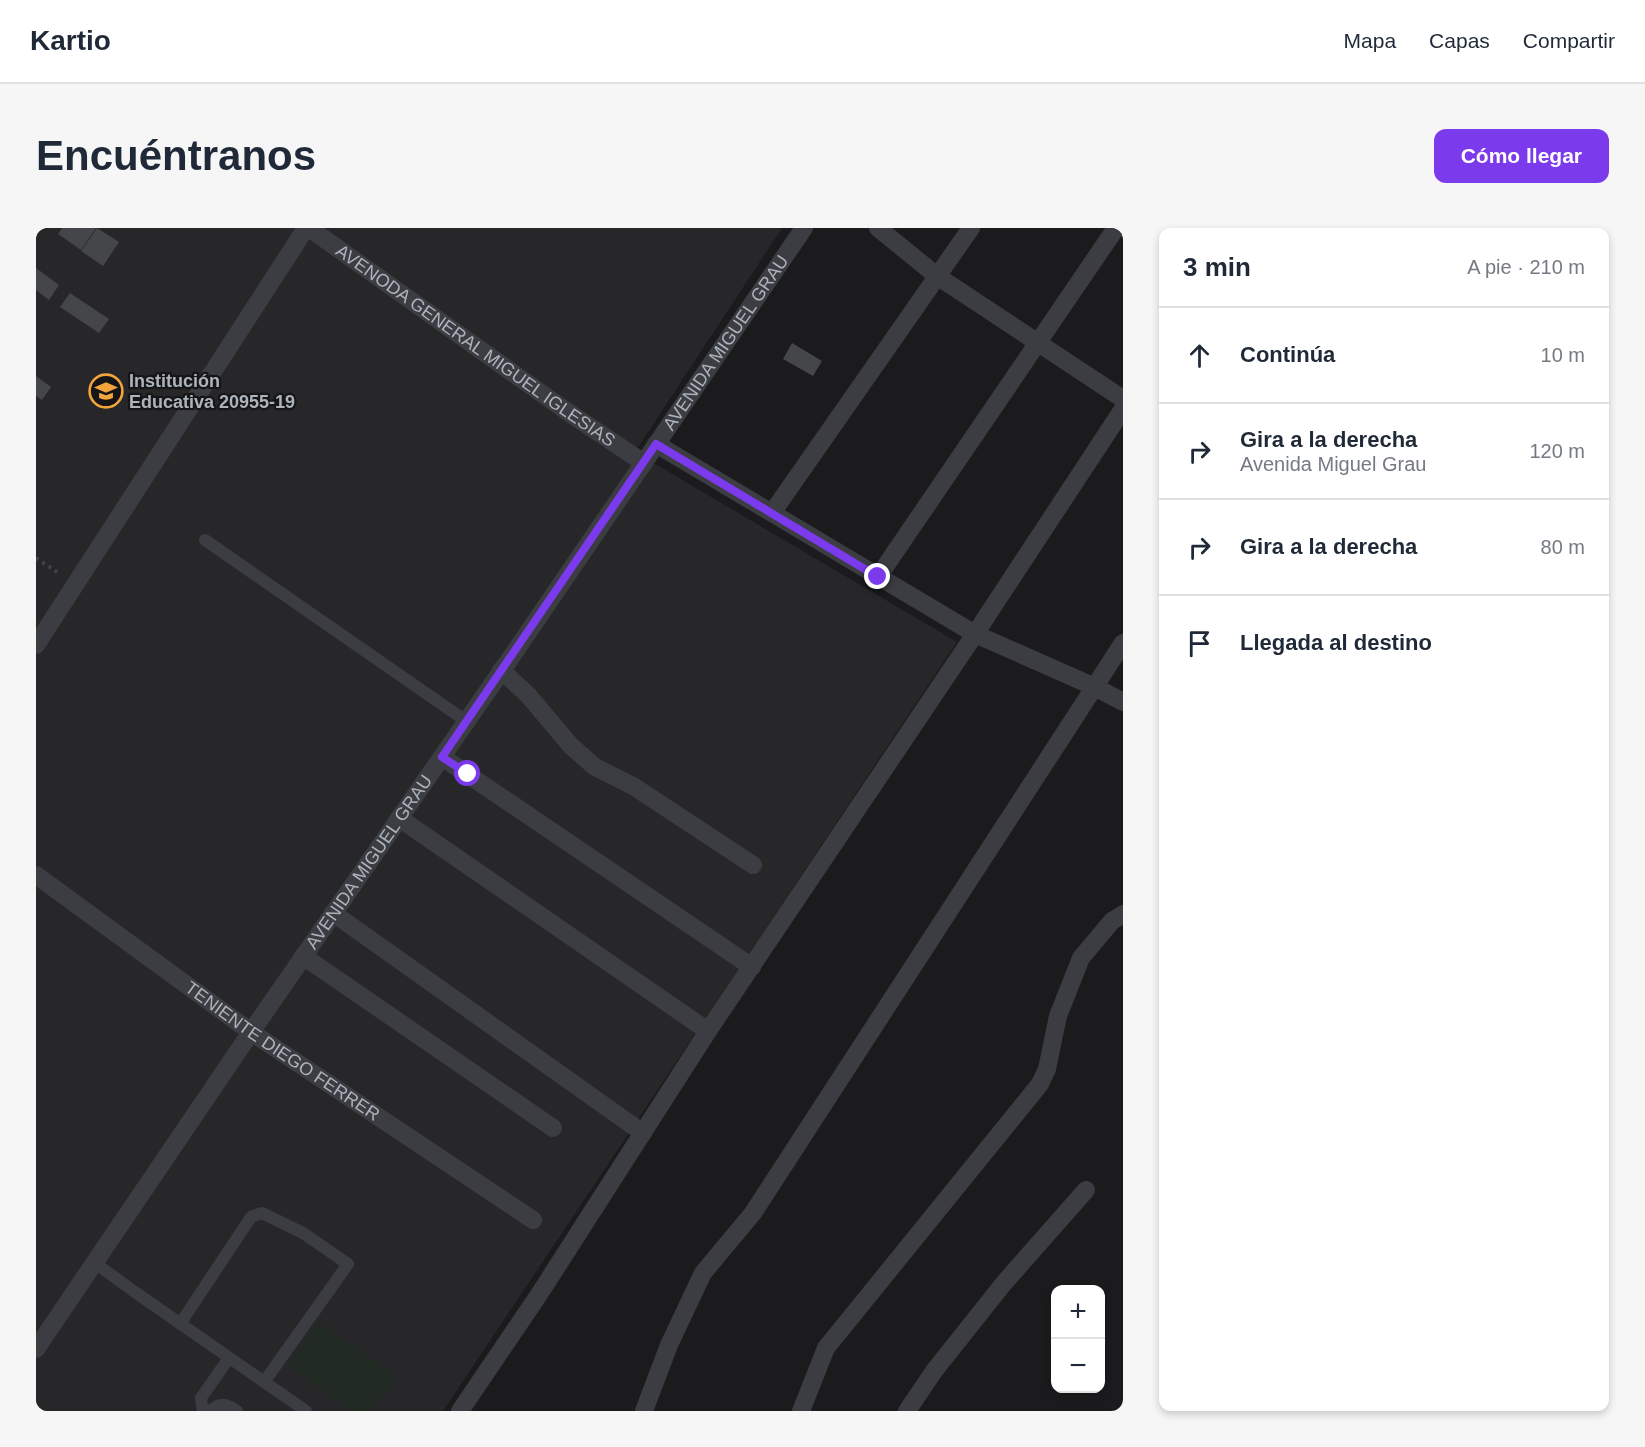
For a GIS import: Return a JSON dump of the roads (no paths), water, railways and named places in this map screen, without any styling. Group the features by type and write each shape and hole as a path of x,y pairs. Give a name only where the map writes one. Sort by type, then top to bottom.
{"street":[{"name":"AVENODA GENERAL MIGUEL IGLESIAS","path":"308,228 565,410 644,463"},
{"path":"36,645 308,228"},
{"name":"AVENIDA MIGUEL GRAU","path":"36,1349 303,956 804,228"},
{"path":"878,228 937,276 1123,399"},
{"path":"772,513 971,228"},
{"path":"878,577 1116,228"},
{"path":"460,1411 540,1293 708,1031 1123,410"},
{"path":"656,444 975,634 1095,687 1123,702"},
{"path":"644,1411 669,1345 703,1274 753,1213 1123,643"},
{"path":"501,670 528,695 571,746 595,767 633,786 753,865"},
{"path":"442,757 752,967"},
{"path":"399,818 708,1031"},
{"name":"TENIENTE DIEGO FERRER","path":"36,875 251,1032 533,1221"},
{"path":"333,913 643,1133"},
{"path":"801,1411 826,1348 1040,1084 1047,1069 1058,1016 1081,958 1112,921 1123,914"},
{"path":"303,956 553,1128"},
{"path":"907,1411 934,1371 1004,1282 1086,1190"}],"lane":[{"path":"205,540 466,722"},
{"path":"180,1323 250,1217 262,1212 303,1233 348,1264 264,1382"},
{"path":"95,1263 306,1411"},
{"path":"229,1358 201,1398 202,1407 209,1411 222,1404 231,1406 237,1411"}],"place":[{"name":"Institución Educativa 20955-19","path":"106,391"}]}
